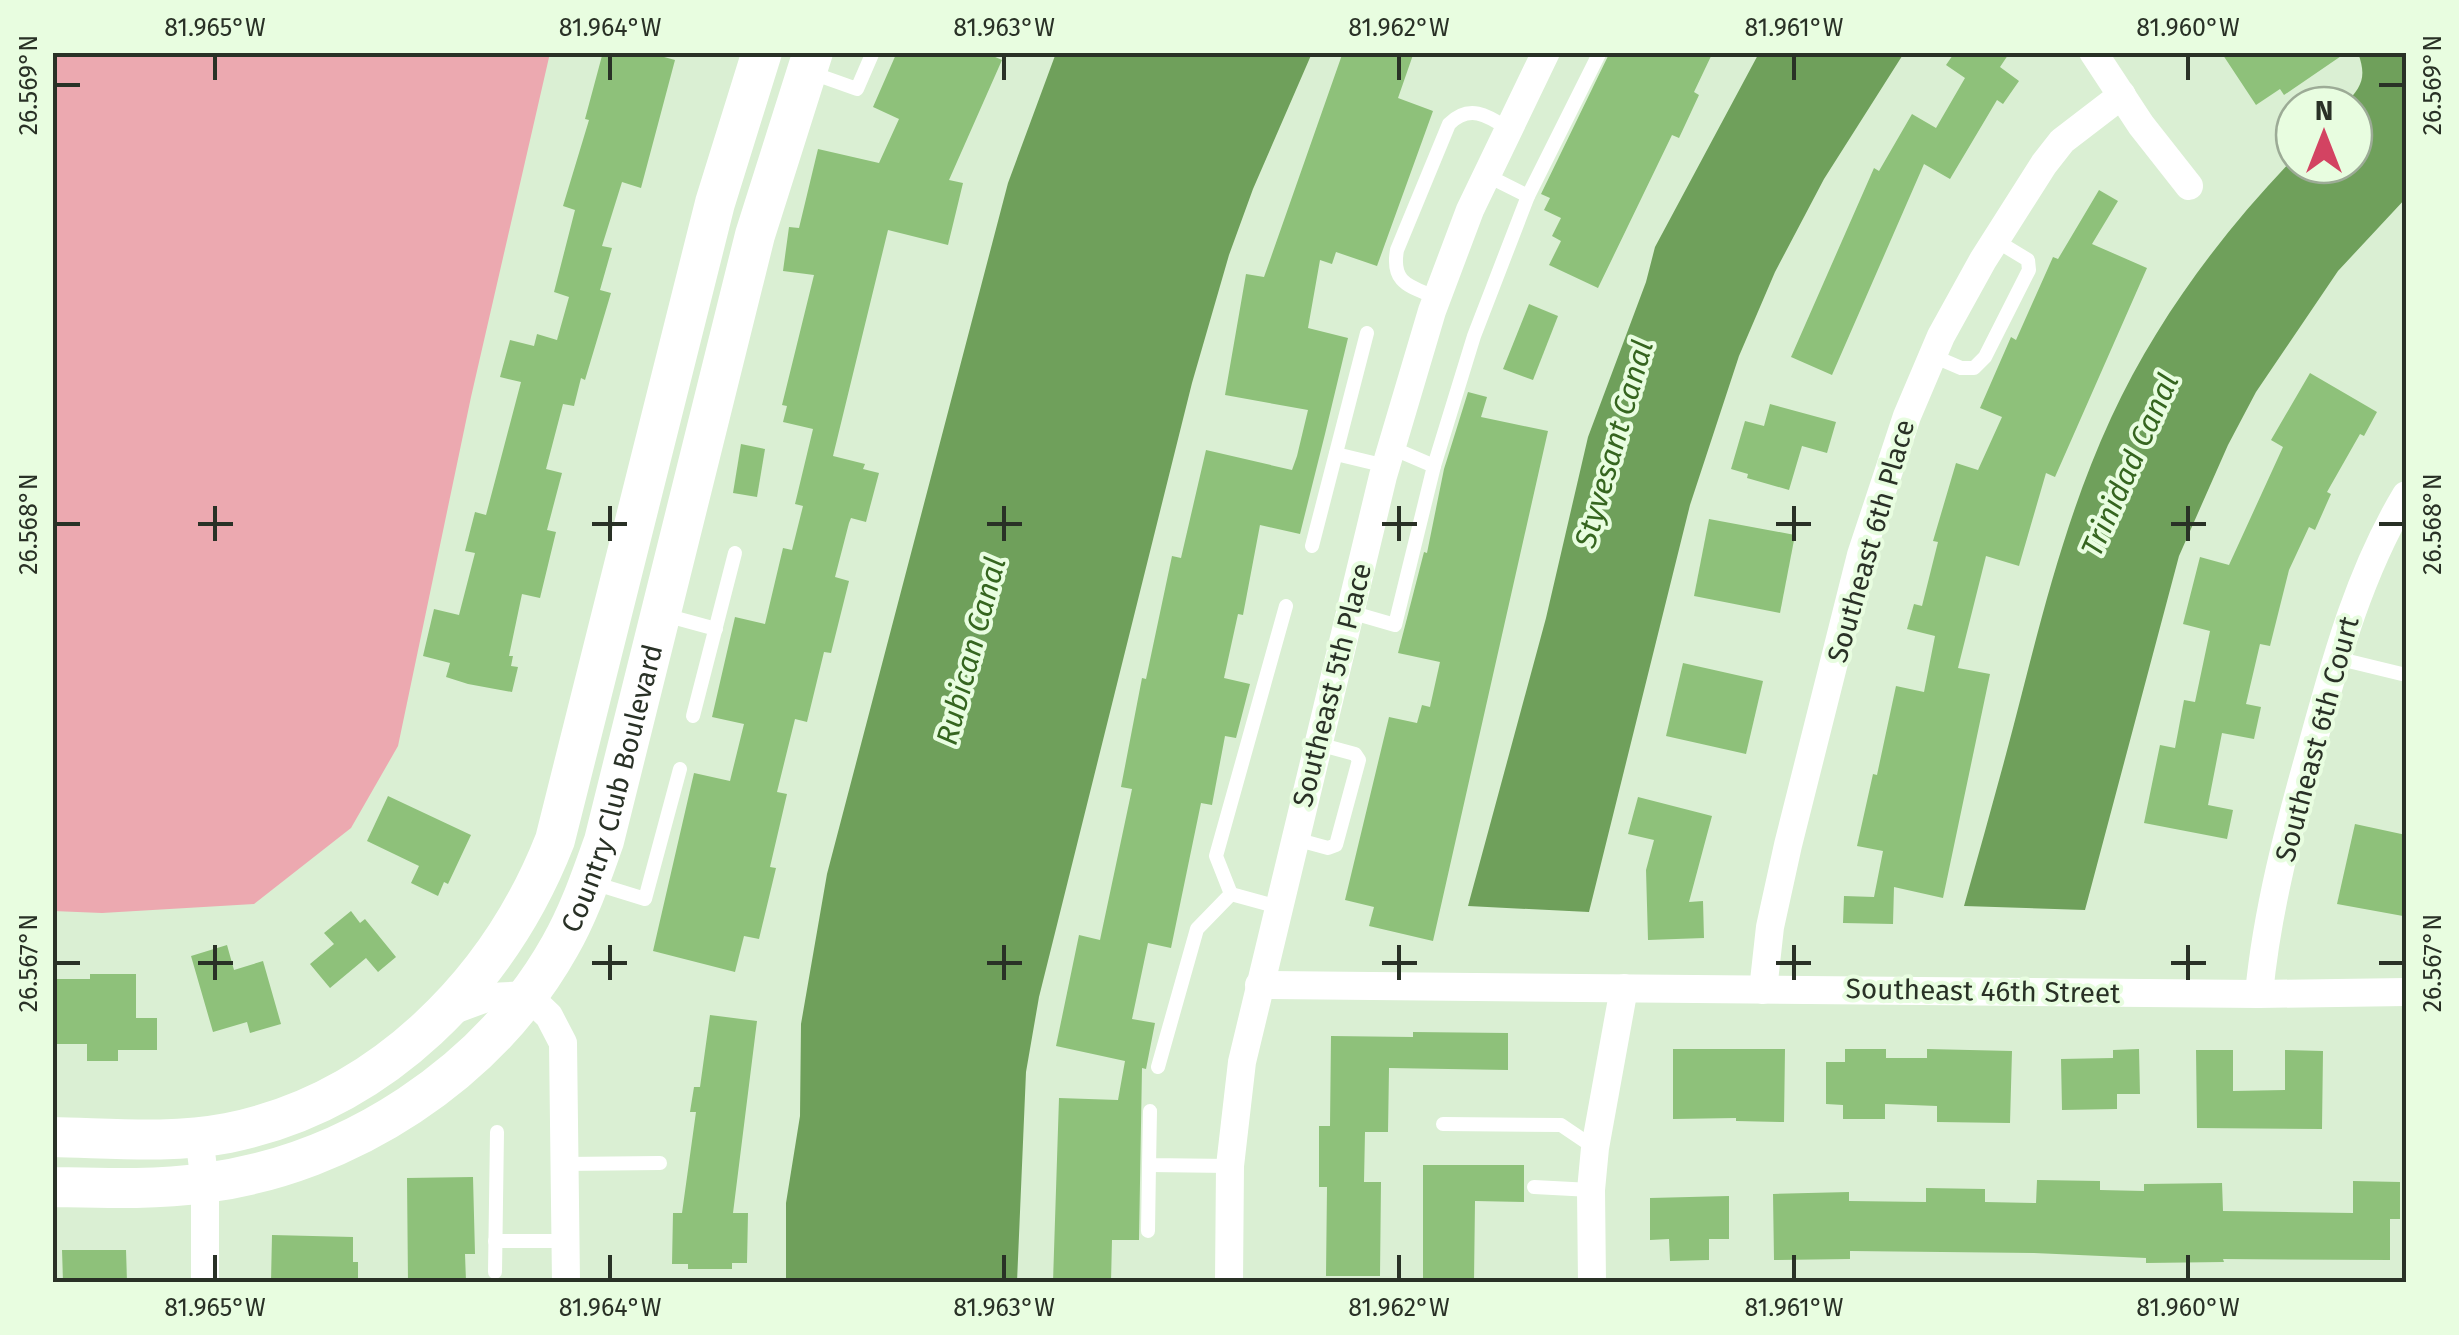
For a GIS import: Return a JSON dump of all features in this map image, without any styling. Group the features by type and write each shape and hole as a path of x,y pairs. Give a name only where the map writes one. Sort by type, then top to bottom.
{"main road":[{"name":"Country Club Boulevard","path":"52,1137 199,1136 265,1124 355,1086 444,1014 482,972 517,922 555,840 733,143 762,52"},
{"name":"Country Club Boulevard","path":"52,1187 154,1188 204,1183 267,1170 328,1150 385,1121 460,1068 500,1028 559,948 604,841 755,235 810,62"},
{"path":"733,143 778,158"},
{"path":"663,410 708,421"}],"street":[{"name":"Southeast 5th Place","path":"1229,1282 1230,1166 1242,1062 1389,457 1436,298 1507,128 1546,52"},
{"path":"2093,52 2141,126 2189,186"},
{"name":"Southeast 6th Place","path":"1763,990 1770,927 1788,845 1861,556 1882,485 1933,356 1995,240 2062,141 2122,95"},
{"name":"Southeast 6th Court","path":"2259,994 2264,944 2287,839 2336,658 2376,548 2406,495"},
{"name":"Southeast 46th Street","path":"1259,985 2406,992"},
{"path":"1592,1282 1591,1190 1595,1148 1624,988"},
{"path":"444,1014 489,997 527,995 549,1016 563,1043 566,1282"},
{"path":"199,1136 204,1183 205,1282"}],"lane":[{"path":"810,62 857,89 873,52"},
{"path":"1350,612 1395,625 1434,466 1474,336 1528,196 1600,52"},
{"path":"1436,298 1408,285 1398,277 1394,266 1449,124 1458,115 1486,114 1507,128"},
{"path":"1486,176 1528,196"},
{"path":"1933,356 1961,368 1974,368 1985,357 2029,270 2028,260 1995,240"},
{"path":"1312,546 1367,334"},
{"path":"1336,454 1389,457 1434,466"},
{"path":"693,716 735,553"},
{"path":"1231,894 1216,856 1286,606"},
{"path":"661,614 716,629"},
{"path":"2336,658 2406,675"},
{"path":"1295,838 1328,848 1336,845 1359,760 1355,754 1318,744"},
{"path":"590,882 645,899 680,769"},
{"path":"1231,894 1278,908"},
{"path":"1158,1067 1197,928 1231,894"},
{"path":"1148,1231 1150,1111"},
{"path":"1443,1124 1560,1125 1595,1148"},
{"path":"495,1272 496,1132"},
{"path":"565,1164 660,1163"},
{"path":"1149,1165 1230,1166"},
{"path":"1534,1186 1591,1190"},
{"path":"496,1240 566,1241"}],"shaded area":[{"path":"53,52 550,53 471,397 398,746 351,828 254,904 102,913 53,911"}],"water":[{"name":"Rubican Canal","path":"1056,53 1312,53 1229,255 1192,383 1039,997 1026,1072 1017,1282 786,1282 786,1203 800,1116 801,1024 827,874 1008,183"},
{"name":"Styvesant Canal","path":"1759,53 1904,53 1824,179 1775,272 1739,356 1690,505 1589,912 1468,906 1546,618 1588,437 1646,282 1655,247"},
{"name":"Trinidad Canal","path":"2358,53 2406,53 2406,198 2338,271 2256,392 2228,445 2179,556 2085,910 1964,906 2060,554 2111,418 2169,313 2215,249 2274,180 2274,185 2374,185 2374,85 2359,85 2362,69"}],"building":[{"path":"603,52 646,52 675,60 641,188 622,182 602,246 612,248 600,290 611,293 574,406 563,404 546,469 562,473 547,530 556,532 540,598 522,594 509,656 513,656 511,666 518,667 512,692 446,677 450,663 423,656 434,609 459,615 475,553 465,551 475,512 486,515 521,382 500,377 510,340 534,346 537,334 557,340 569,297 554,292 575,210 563,206 589,120 585,119"},
{"path":"897,52 984,52 1002,60 949,180 963,183 948,245 888,230 833,456 865,464 863,469 879,473 866,522 851,518 849,523 835,577 849,581 831,653 824,652 807,722 795,719 777,792 787,794 770,867 776,868 759,939 744,936 735,972 653,951 694,773 730,781 744,724 712,717 735,617 765,624 783,548 792,550 803,506 795,504 813,429 783,422 787,406 782,405 814,275 783,271 789,227 799,228 818,149 879,163 899,119 873,107"},
{"path":"1343,52 1414,52 1398,98 1433,111 1377,266 1336,252 1332,264 1320,260 1308,328 1348,338 1325,434 1300,534 1260,525 1243,615 1238,614 1224,678 1250,684 1236,738 1225,736 1212,805 1201,803 1171,948 1148,943 1132,1019 1155,1023 1146,1069 1142,1068 1139,1240 1112,1240 1111,1282 1053,1282 1059,1098 1118,1100 1125,1061 1056,1046 1079,935 1100,940 1132,789 1121,787 1142,678 1146,679 1172,556 1181,558 1206,450 1292,470 1297,456 1308,410 1225,395 1246,274 1264,277"},
{"path":"1610,52 1713,52 1679,138 1672,135 1598,288 1549,265 1561,241 1552,236 1561,218 1544,210 1550,198 1541,194"},
{"path":"1955,52 2010,52 2000,67 2019,81 2003,104 1997,100 1950,179 1924,164 1832,375 1791,357 1874,168 1879,171 1912,114 1936,128 1965,78 1946,65"},
{"path":"2221,52 2347,52 2299,85 2274,85 2274,93 2256,105"},
{"path":"2099,190 2118,201 2092,244 2147,268 2055,477 2046,473 2019,566 1986,556 1958,668 1990,674 1943,898 1894,887 1893,924 1843,923 1844,896 1874,897 1883,851 1857,846 1896,686 1924,692 1935,636 1907,629 1914,604 1922,606 1938,542 1933,541 1956,463 1978,470 2002,417 1980,408 2053,257 2058,259"},
{"path":"1529,304 1558,316 1533,380 1503,369"},
{"path":"2310,373 2377,412 2327,492 2331,494 2315,530 2309,527 2289,570 2270,646 2260,644 2246,704 2261,707 2254,739 2222,733 2208,805 2233,810 2227,839 2144,823 2160,745 2175,748 2184,700 2195,702 2210,631 2183,624 2200,557 2229,565 2283,447 2271,440"},
{"path":"1468,392 1487,397 1481,417 1548,431 1433,941 1369,926 1374,907 1345,900 1389,717 1417,723 1422,705 1430,707 1440,662 1398,653 1424,552 1427,553 1444,469"},
{"path":"1770,404 1836,422 1827,453 1802,446 1789,490 1747,478 1748,474 1731,469 1745,421 1764,426"},
{"path":"741,444 765,449 757,497 733,493"},
{"path":"1709,519 1795,535 1780,613 1694,596"},
{"path":"1683,663 1763,681 1746,754 1666,736"},
{"path":"388,796 471,835 448,884 444,882 438,896 411,883 419,866 367,841"},
{"path":"1638,797 1712,816 1689,902 1703,901 1704,938 1648,940 1646,870 1654,840 1628,834"},
{"path":"2355,824 2406,835 2403,916 2337,904"},
{"path":"351,911 360,923 365,919 396,957 378,972 366,958 330,988 310,964 334,944 324,933"},
{"path":"227,945 234,970 263,961 281,1024 250,1033 247,1022 213,1032 191,956"},
{"path":"90,974 136,974 136,1018 157,1018 157,1050 118,1050 118,1061 87,1061 87,1044 52,1044 52,979 90,979"},
{"path":"710,1015 757,1021 733,1213 748,1213 747,1263 732,1263 732,1269 688,1269 688,1264 672,1264 673,1213 682,1213 696,1112 690,1112 694,1087 700,1087"},
{"path":"1413,1032 1508,1033 1508,1070 1389,1068 1388,1132 1365,1132 1364,1182 1381,1182 1380,1276 1326,1276 1327,1187 1319,1187 1319,1126 1330,1126 1331,1036 1413,1037"},
{"path":"1673,1049 1785,1049 1784,1122 1673,1119"},
{"path":"1845,1049 1886,1049 1886,1058 1927,1058 1927,1049 2012,1051 2010,1123 1937,1122 1937,1106 1885,1104 1885,1119 1843,1119 1843,1105 1826,1104 1826,1062 1845,1062"},
{"path":"2139,1049 2140,1094 2117,1094 2117,1109 2062,1110 2061,1059 2113,1058 2113,1050"},
{"path":"2196,1050 2233,1050 2233,1091 2285,1090 2285,1050 2323,1051 2322,1129 2197,1128"},
{"path":"1423,1165 1524,1165 1524,1202 1475,1201 1474,1282 1423,1282"},
{"path":"473,1177 475,1254 465,1254 466,1281 408,1282 407,1178"},
{"path":"2037,1180 2100,1181 2100,1190 2144,1191 2144,1184 2222,1183 2223,1211 2353,1213 2353,1181 2400,1182 2400,1219 2390,1219 2390,1260 2223,1259 2224,1262 2146,1263 2146,1258 2034,1253 1850,1251 1850,1259 1774,1260 1773,1194 1849,1192 1849,1201 1926,1202 1926,1188 1985,1189 1985,1202 2036,1203"},
{"path":"1729,1196 1729,1239 1709,1239 1709,1260 1670,1261 1669,1239 1650,1240 1650,1198"},
{"path":"272,1235 353,1237 358,1282 271,1282"},
{"path":"62,1250 126,1250 127,1282 63,1282"}]}
